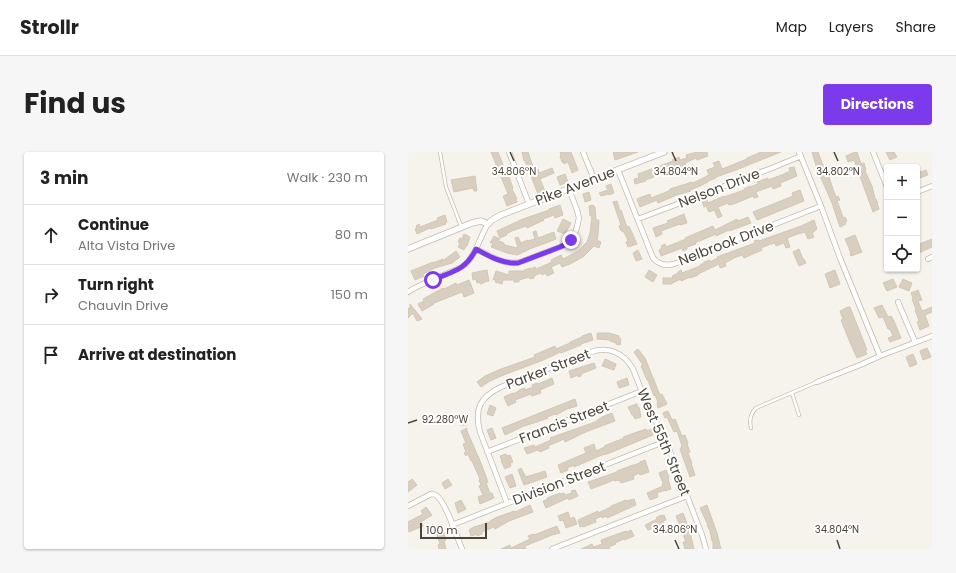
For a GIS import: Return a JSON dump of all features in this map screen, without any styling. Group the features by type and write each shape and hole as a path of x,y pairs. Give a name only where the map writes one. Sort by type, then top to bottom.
{"street":[{"path":"509,152 529,204"},
{"path":"583,152 594,179"},
{"name":"Pike Avenue","path":"488,224 501,215 664,152"},
{"path":"873,152 884,180"},
{"path":"800,154 880,356"},
{"name":"Nelson Drive","path":"638,219 772,168 800,154"},
{"name":"Nelbrook Drive","path":"618,170 653,258 660,264 674,264 821,206"},
{"path":"920,191 932,186"},
{"path":"476,249 498,260 512,263 523,261 566,244 576,232 579,218 569,189"},
{"path":"408,248 477,222 485,222 488,224 484,229 471,259 462,267 408,292"},
{"path":"898,302 915,342"},
{"path":"817,382 932,336"},
{"name":"Parker Street","path":"487,452 480,432 477,417 478,410 484,398 492,391 591,352 602,350 612,351 626,360"},
{"name":"West 55th Street","path":"626,360 633,369 650,412 661,428 702,534 706,549"},
{"name":"Francis Street","path":"487,452 642,392"},
{"name":"Division Street","path":"452,525 666,441"},
{"path":"487,452 507,503"},
{"path":"408,506 429,495 433,494 437,496 444,507 462,549"},
{"path":"552,549 687,496"}],"lane":[{"path":"440,152 446,187 461,227"},
{"path":"751,428 750,418 756,408 817,382"},
{"path":"792,393 799,415"}],"building":[{"path":"491,152 498,152 505,170 507,170 517,202 507,206 503,196 508,194"},
{"path":"522,152 528,152 533,167 535,170 538,169 539,173 552,168 554,173 540,179 545,191 538,194 524,161"},
{"path":"560,152 571,152 578,170 572,173 568,162 564,164 562,162"},
{"path":"613,152 638,152 615,160"},
{"path":"697,152 707,152 708,156 697,160 696,158 677,169 676,166 669,170 657,173 658,174 653,176 654,177 645,180 646,181 635,184 634,179 639,178 638,174 673,161 672,160 679,157 680,160 687,158 686,155"},
{"path":"759,152 781,152 716,177 690,190 691,191 658,203 657,200 640,207 637,199 650,194 651,198 669,191 670,189 692,182 693,183 709,175 707,170 715,167 713,163 719,161 722,169 747,159"},
{"path":"812,152 818,152 824,168 827,167 836,197 838,196 840,200 837,201 843,218 845,217 847,221 845,222 846,224 840,227 832,203 817,169"},
{"path":"857,152 861,164 864,163 865,171 872,186 875,199 878,203 879,209 873,212 854,160 848,162 846,156"},
{"path":"886,152 894,152 897,157 890,160"},
{"path":"794,167 797,176 780,183 781,186 773,189 772,186 756,192 758,197 754,198 753,196 734,204 729,205 728,203 718,207 722,216 718,218 714,210 709,212 706,206 704,207 702,201 707,199 708,203 744,190 750,186 758,184 757,182 768,178 768,180 784,174 790,171 789,168"},
{"path":"926,170 928,175 920,178 920,172"},
{"path":"565,174 568,182 560,185 557,177"},
{"path":"475,176 477,191 474,191 473,188 454,192 451,180"},
{"path":"611,184 614,193 601,196 599,193 608,190 606,186"},
{"path":"800,190 804,201 757,220 753,212 793,196 792,193"},
{"path":"589,192 591,200 585,202 583,194"},
{"path":"617,201 627,227 629,226 637,244 628,247 626,242 628,241 625,234 621,231 619,226 621,225 613,202"},
{"path":"560,205 563,215 555,218 554,215 543,219 544,220 527,228 526,226 512,231 500,238 497,231"},
{"path":"593,205 595,207 596,220 599,220 597,240 601,242 599,248 594,246 583,257 570,264 562,267 560,263 551,267 554,273 547,276 546,273 542,275 541,273 534,276 534,278 530,279 529,277 519,280 519,282 514,282 514,280 503,280 502,284 495,282 496,279 493,280 496,271 509,275 509,271 525,271 524,270 535,267 536,269 552,262 551,260 561,255 563,259 578,251 587,242 590,233 592,216 590,216 589,206"},
{"path":"684,214 687,223 661,231 662,234 656,237 653,228 668,223 667,221"},
{"path":"445,215 447,222 445,223 446,224 431,229 430,228 417,234 415,229 417,228 416,226 419,224 420,227 438,220 437,218"},
{"path":"748,217 751,223 716,236 716,234 687,247 687,249 683,251 682,248 661,256 659,250 662,248 661,246 665,244 666,247 713,226 715,230 737,219 738,221"},
{"path":"563,219 571,223 565,234 557,231"},
{"path":"814,220 817,229 812,233 814,237 808,239 805,232 798,234 787,238 790,247 786,248 784,243 776,246 775,243 771,244 744,258 742,255 734,258 725,263 726,266 720,268 719,264 690,278 681,281 681,279 672,284 663,284 663,278 673,278 672,276 681,270 682,273 700,266 704,262 710,260 710,262 718,258 717,257 755,243 754,241 759,241"},
{"path":"536,231 538,238 554,232 556,239 517,255 491,247 493,243 490,243 494,236 500,239 497,240 504,243 504,245 518,248 515,238 518,237 521,243 535,239 533,232"},
{"path":"464,234 470,237 464,250 458,247 460,243 458,242 460,238 462,239"},
{"path":"855,235 862,252 851,256 845,239"},
{"path":"932,239 932,247 920,253 920,244"},
{"path":"799,249 806,263 799,266 793,252"},
{"path":"638,250 642,259 636,261 633,253"},
{"path":"456,251 460,257 452,263 435,268 423,274 424,276 415,280 411,271 443,259 441,262"},
{"path":"487,270 489,281 480,284 480,282 477,283 476,279 473,280 472,273"},
{"path":"649,270 657,275 653,282 645,277"},
{"path":"835,270 840,284 830,288 825,274"},
{"path":"893,279 897,287 887,291 883,283"},
{"path":"903,279 912,283 909,291 899,287"},
{"path":"469,280 474,293 464,297 462,292 434,303 422,311 418,304 424,301 423,299 443,288 444,289 456,283 457,285"},
{"path":"918,290 922,300 918,301 922,311 932,307 932,312 925,315 929,326 920,330 911,293"},
{"path":"410,304 422,319 417,321 413,313 408,318 408,309"},
{"path":"882,305 888,317 891,316 894,321 901,338 890,342 888,338 893,336 890,329 888,329 883,317 879,318 874,308"},
{"path":"850,307 867,350 865,350 867,354 857,358 841,320 843,319 840,311"},
{"path":"591,333 593,340 506,374 481,387 477,382 485,376 501,369 535,357 534,355 555,346 556,349"},
{"path":"597,333 609,333 619,336 621,339 620,345 610,340 597,339"},
{"path":"927,348 931,357 923,360 920,351"},
{"path":"638,349 645,358 660,395 662,394 667,404 658,408 658,402 641,366 643,365 634,352"},
{"path":"913,354 917,364 910,367 906,357"},
{"path":"605,359 616,364 614,370 602,366"},
{"path":"594,363 596,368 581,374 581,376 578,377 578,375 571,378 569,371"},
{"path":"552,378 554,384 540,390 541,393 532,396 531,394 515,400 516,402 508,406 504,397 519,390 525,388 525,390 533,387 532,385"},
{"path":"627,378 629,385 619,388 617,382"},
{"path":"575,399 577,406 524,426 505,435 502,428"},
{"path":"637,404 641,417 635,419 628,407"},
{"path":"490,405 496,408 493,416 487,414"},
{"path":"668,411 672,420 675,419 682,436 685,435 688,443 690,452 688,453 695,475 690,477 680,449 682,446 677,431 674,432 667,417 665,418 663,413"},
{"path":"612,413 615,421 588,431 565,442 564,439 548,446 549,448 540,452 538,450 527,454 524,448 534,445 535,447 551,440 550,438 595,422"},
{"path":"460,414 467,414 467,425 460,425"},
{"path":"467,428 488,482 486,483 494,498 480,504 478,497 483,495 479,486 481,485 480,479 468,454 466,456 464,453 466,452 463,444 466,443 461,431"},
{"path":"492,428 496,438 491,440 487,430"},
{"path":"646,429 647,431 651,429 653,435 574,467 574,465 561,473 558,465 586,453 584,448 594,444 596,451 624,438 623,437"},
{"path":"506,454 507,456 510,455 513,462 510,463 511,466 505,469 500,456"},
{"path":"645,460 649,472 640,475 639,473 633,476 634,479 621,483 619,480 614,480 591,489 588,482"},
{"path":"521,468 526,477 545,471 547,477 524,485 518,470"},
{"path":"666,470 671,489 657,493 658,497 650,500 647,493 663,486 659,473"},
{"path":"512,474 516,486 510,488 505,477"},
{"path":"412,479 417,485 408,492 408,482"},
{"path":"448,479 452,485 445,489 442,483"},
{"path":"575,490 578,496 569,500 568,498 546,508 543,501 548,499 547,498 560,493 564,493 565,495 572,493 571,491"},
{"path":"634,499 636,505 607,518 607,516 602,518 602,516 595,519 596,522 580,527 578,520 598,511 598,513 626,500"},
{"path":"461,500 466,509 458,513 455,503"},
{"path":"530,505 533,512 509,521 495,529 494,527 482,532 482,534 477,536 477,534 471,536 469,530 474,527"},
{"path":"707,505 721,549 713,549 713,541 710,531 700,508"},
{"path":"426,507 432,515 421,522 423,526 409,532 408,522 423,514 421,511"},
{"path":"568,512 570,519 574,517 577,524 566,528 563,520 560,521 558,516"},
{"path":"683,513 690,531 694,549 685,549 683,542 686,542 676,516"},
{"path":"664,515 666,520 663,521 664,524 648,530 645,525 657,519 656,518"},
{"path":"557,526 560,533 525,546 526,549 501,549 510,545 511,548 530,539 528,536"},
{"path":"443,530 446,540 444,541 446,549 439,549 438,545 440,544 436,532"},
{"path":"631,530 634,536 615,543 616,544 609,547 610,549 581,549 592,544 593,547 602,544 601,540"}],"route":[{"path":"433,280 462,267 471,259 476,249 498,260 518,263 560,247 571,240"}]}
